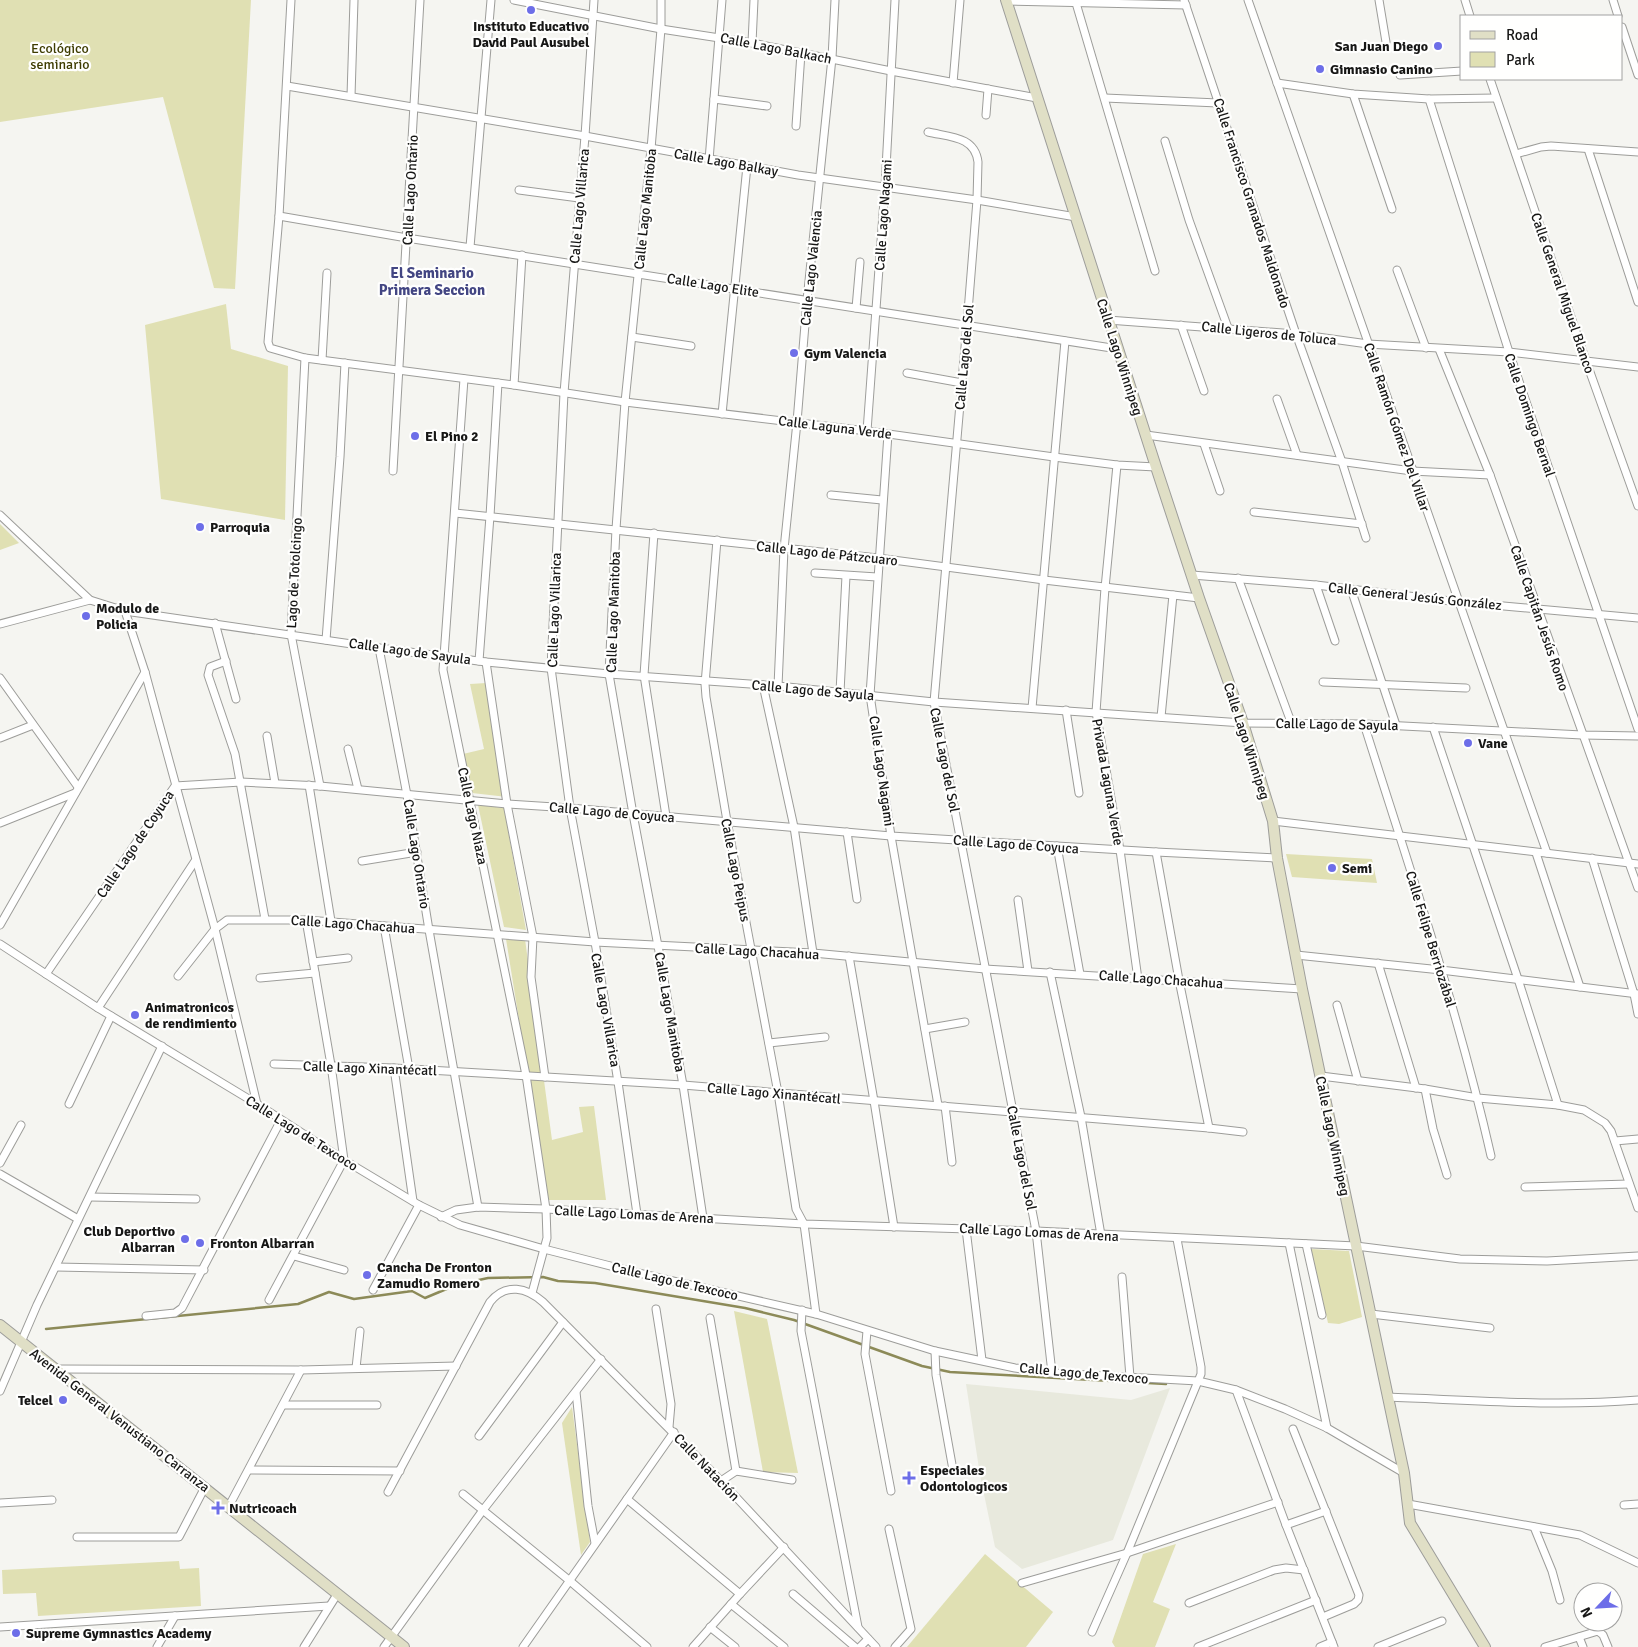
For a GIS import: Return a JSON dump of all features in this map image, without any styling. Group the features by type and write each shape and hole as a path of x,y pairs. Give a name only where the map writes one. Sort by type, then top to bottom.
{"main road":[{"name":"Calle Lago Winnipeg","path":"1006,0 1156,467 1243,723 1272,821 1277,858 1302,989 1404,1473 1410,1523 1485,1647"},
{"name":"Avenida General Venustiano Carranza","path":"0,1324 404,1647"}],"street":[{"path":"279,216 291,0"},
{"path":"351,96 354,0"},
{"name":"Calle Lago Ontario","path":"393,471 420,0"},
{"path":"470,247 492,0"},
{"name":"Calle Lago Balkach","path":"514,0 661,29 752,43 1037,98"},
{"name":"Calle Lago Villarica","path":"594,0 564,393 551,668 570,808 595,942 637,1214"},
{"name":"Calle Lago Manitoba","path":"661,0 661,29 651,149 625,402 616,529 609,674 632,814 683,1085 703,1218"},
{"path":"709,160 722,0"},
{"path":"752,43 754,0"},
{"name":"Calle Lago Valencia","path":"778,686 784,549 797,422 806,300 832,58 835,0"},
{"name":"Calle Lago Nagami","path":"867,431 877,311 895,0"},
{"path":"952,82 960,0"},
{"path":"1006,0 1076,3 1185,2"},
{"name":"Calle Ramón Gómez Del Villar","path":"1248,0 1548,854"},
{"path":"1379,0 1386,42"},
{"path":"1465,0 1470,15"},
{"path":"1613,0 1618,15"},
{"name":"Calle Francisco Granados Maldonado","path":"1185,2 1296,334 1342,462 1366,538"},
{"path":"1076,3 1155,271"},
{"path":"1623,29 1638,75"},
{"path":"796,126 801,53"},
{"path":"1400,75 1460,71"},
{"name":"Calle General Miguel Blanco","path":"1490,80 1586,361 1638,506"},
{"path":"1277,83 1353,94 1429,99 1496,98"},
{"name":"Calle Lago Balkay","path":"287,86 585,136 709,160 977,200 1076,217"},
{"path":"986,115 988,89"},
{"path":"1353,94 1392,209"},
{"path":"1105,98 1218,103"},
{"path":"714,99 767,106"},
{"name":"Calle Domingo Bernal","path":"1429,99 1509,352 1638,729"},
{"name":"Calle Lago del Sol","path":"928,132 959,139 970,144 977,157 977,200 934,702 1036,1231 1052,1373"},
{"path":"1165,141 1189,220 1228,328"},
{"path":"1516,154 1551,146 1638,152"},
{"path":"1588,149 1638,302"},
{"path":"722,414 747,166"},
{"path":"519,190 579,198"},
{"name":"Calle Lago Elite","path":"279,216 407,238 639,272 1118,349"},
{"name":"Calle Laguna Verde","path":"279,216 268,342 269,347 272,349 305,358 514,385 625,402 797,422 1117,465 1156,467"},
{"path":"514,385 522,255"},
{"path":"856,308 860,262"},
{"path":"1397,270 1426,348"},
{"path":"322,360 327,273"},
{"name":"Calle Ligeros de Toluca","path":"1108,320 1296,334 1368,344 1509,352 1638,367"},
{"path":"1181,325 1204,391"},
{"path":"632,338 691,346"},
{"path":"1032,708 1065,341"},
{"name":"Calle Capitán Jesús Romo","path":"1439,348 1490,476 1638,888"},
{"name":"Lago de Totolcingo","path":"305,358 291,634 320,786"},
{"path":"326,640 345,363"},
{"path":"907,373 962,383"},
{"name":"Calle Lago Niaza","path":"464,379 443,656 444,676 526,1075 546,1209 548,1228 532,1293"},
{"path":"498,384 482,661 533,937 531,977 545,1077"},
{"path":"1277,399 1297,455"},
{"name":"Calle Lago Nagami","path":"888,434 870,695 891,836 925,1029 952,1162"},
{"path":"1146,435 1342,462 1490,476"},
{"path":"1204,444 1220,491"},
{"name":"Privada Laguna Verde","path":"1117,465 1105,588 1096,712 1120,850 1138,979"},
{"path":"831,495 882,500"},
{"path":"1254,512 1362,524"},
{"name":"Calle Lago de Pátzcuaro","path":"455,513 878,558 1105,588 1199,598"},
{"path":"0,515 90,600"},
{"path":"654,533 644,675 666,816"},
{"name":"Calle Lago Peipus","path":"717,540 706,681 707,705 778,1093 796,1209 804,1224 816,1314"},
{"path":"815,573 877,577"},
{"name":"Calle General Jesús González","path":"1192,575 1316,585 1459,602 1638,618"},
{"path":"840,692 846,576"},
{"path":"1238,578 1291,722"},
{"path":"1316,585 1335,641"},
{"path":"1351,589 1396,725"},
{"path":"1160,717 1173,596"},
{"path":"0,624 90,600"},
{"name":"Calle Lago de Sayula","path":"90,600 125,611 379,648 609,674 778,686 934,702 1243,723 1291,722 1396,725 1638,736"},
{"path":"125,611 145,672 215,929 256,1104"},
{"path":"215,623 236,699"},
{"name":"Calle Lago Ontario","path":"379,648 407,795 478,1208"},
{"path":"226,661 210,667 208,674 231,741 241,782 265,919"},
{"path":"0,925 145,672"},
{"path":"0,678 4,690 33,725 77,790"},
{"path":"1323,682 1466,688"},
{"path":"764,685 794,827 812,953"},
{"path":"1066,710 1079,793"},
{"name":"Calle Felipe Berriozábal","path":"1364,724 1441,970 1478,1098 1491,1156"},
{"path":"0,738 33,725"},
{"path":"1433,727 1518,978 1558,1105"},
{"path":"267,736 275,783"},
{"path":"348,749 358,789"},
{"name":"Calle Lago de Coyuca","path":"46,974 175,786 241,782 309,785 507,804 891,836 1277,858"},
{"path":"309,785 331,921"},
{"path":"0,823 77,790"},
{"path":"1272,821 1638,864"},
{"path":"846,832 857,899"},
{"path":"1057,846 1080,974"},
{"path":"362,861 417,852"},
{"path":"1156,852 1179,980 1209,1128"},
{"path":"1536,853 1580,987"},
{"path":"1592,858 1636,994 1638,1014"},
{"path":"98,1008 195,861"},
{"path":"1018,900 1028,970"},
{"name":"Calle Lago Chacahua","path":"215,929 232,919 331,921 595,942 812,953 985,969 1028,970 1302,989"},
{"path":"269,1300 344,1160 331,1065 306,920"},
{"path":"384,926 409,1069"},
{"path":"178,976 215,929"},
{"name":"Calle Lago de Texcoco","path":"0,944 98,1008 344,1160 441,1217 481,1232 544,1249 802,1314 816,1314 936,1353 982,1360 1031,1371 1198,1381 1236,1390 1327,1428 1404,1473"},
{"path":"1296,955 1518,978 1636,994"},
{"path":"849,956 894,1227"},
{"path":"313,962 348,958"},
{"path":"1378,964 1416,1088"},
{"path":"1050,972 1081,1117 1101,1235"},
{"path":"260,978 314,973"},
{"path":"1336,1005 1358,1081"},
{"path":"69,1104 111,1016"},
{"path":"925,1029 965,1022"},
{"path":"769,1043 825,1037"},
{"path":"0,1391 37,1305 162,1046"},
{"name":"Calle Lago Xinantécatl","path":"274,1064 394,1068 683,1085 1013,1111 1243,1132"},
{"path":"373,1290 416,1203 394,1068"},
{"path":"1321,1076 1425,1089 1478,1098 1558,1105 1584,1110 1605,1123 1615,1141 1638,1208"},
{"path":"1425,1089 1433,1130 1448,1175"},
{"path":"146,1316 161,1316 178,1312 204,1270 281,1120"},
{"path":"0,1163 21,1125"},
{"path":"1615,1141 1638,1139"},
{"path":"0,1174 78,1219"},
{"path":"1525,1187 1629,1184"},
{"path":"90,1197 196,1199"},
{"name":"Calle Lago Lomas de Arena","path":"441,1217 456,1210 478,1208 546,1209 804,1224 1036,1231 1356,1246 1460,1259 1507,1261 1572,1260 1638,1256"},
{"path":"966,1229 982,1360"},
{"path":"1092,1632 1127,1553 1198,1381 1201,1367 1177,1239"},
{"path":"1288,1243 1327,1428"},
{"path":"1306,1244 1322,1315"},
{"path":"294,1256 344,1270"},
{"path":"56,1267 204,1270"},
{"path":"1122,1277 1130,1377"},
{"path":"388,1492 494,1297 510,1289 532,1293"},
{"name":"Calle Natación","path":"532,1293 722,1481 876,1647"},
{"path":"523,1647 627,1499 671,1430 671,1404 656,1309"},
{"path":"802,1314 801,1326 858,1627"},
{"path":"1371,1314 1490,1328"},
{"path":"710,1318 736,1471"},
{"path":"479,1436 563,1322"},
{"path":"356,1368 360,1331"},
{"path":"867,1331 865,1352 890,1491"},
{"path":"936,1353 936,1373 953,1470"},
{"path":"384,1647 483,1510 601,1360"},
{"path":"57,1369 301,1370 456,1366"},
{"path":"229,1506 250,1470 301,1370"},
{"path":"1236,1390 1333,1644 1320,1647"},
{"path":"576,1392 588,1506 596,1543"},
{"path":"1387,1397 1546,1404 1638,1400"},
{"path":"284,1405 377,1405"},
{"path":"1293,1428 1359,1595 1358,1600 1354,1604 1322,1617"},
{"path":"250,1470 400,1471"},
{"path":"722,1481 736,1471 792,1480"},
{"path":"77,1537 179,1537 205,1486"},
{"path":"463,1494 570,1581 646,1647"},
{"path":"627,1499 740,1594"},
{"path":"0,1503 52,1500"},
{"path":"1022,1583 1127,1553 1278,1502"},
{"path":"1408,1504 1580,1535 1638,1563"},
{"path":"1624,1505 1638,1504"},
{"path":"1286,1525 1326,1511"},
{"path":"1534,1527 1552,1571 1560,1600"},
{"path":"889,1530 911,1629 895,1647"},
{"path":"693,1647 784,1547"},
{"path":"1189,1604 1274,1570 1286,1568 1304,1570"},
{"path":"304,1647 338,1593"},
{"path":"793,1594 855,1647"},
{"path":"1198,1647 1316,1600"},
{"path":"731,1604 784,1647"},
{"path":"0,1627 329,1606"},
{"path":"157,1647 175,1616"},
{"path":"1378,1647 1442,1621"},
{"path":"710,1627 735,1647"},
{"path":"1545,1647 1598,1631 1603,1635 1608,1647"},
{"path":"1579,1637 1584,1647"},
{"path":"860,1647 868,1639"}],"shaded area":[{"path":"966,1384 1131,1400 1170,1388 1113,1540 1022,1569 995,1547 980,1475"}],"green space":[{"name":"Ecológico seminario","path":"0,0 251,0 235,289 214,288 163,97 0,122"},
{"path":"226,304 231,349 288,366 285,520 161,499 145,325"},
{"path":"0,524 19,543 0,550"},
{"path":"486,683 507,797 472,793 463,754 484,749 470,684"},
{"path":"478,805 504,808 526,930 504,927"},
{"name":"Semi","path":"1286,854 1372,859 1377,883 1292,877"},
{"path":"506,939 525,939 552,1140 583,1132 579,1107 594,1106 606,1200 548,1200"},
{"path":"1311,1249 1349,1251 1362,1317 1339,1324 1328,1323"},
{"path":"734,1311 767,1319 798,1473 763,1472"},
{"path":"572,1407 590,1542 581,1555 562,1423"},
{"path":"1176,1544 1153,1602 1170,1609 1155,1647 1115,1647 1112,1642 1143,1554"},
{"path":"985,1554 1053,1612 1026,1647 907,1647"},
{"path":"179,1561 180,1569 199,1568 201,1606 38,1616 36,1593 3,1594 2,1570"}],"waterway":[{"path":"46,1329 298,1304 329,1292 354,1299 412,1291 425,1298 456,1285 488,1278 543,1277 558,1281 595,1283 745,1308 794,1320 922,1366 950,1372 1166,1384"}],"place":[{"name":"Instituto Educativo David Paul Ausubel","path":"531,10"},
{"name":"San Juan Diego","path":"1438,46"},
{"name":"Gimnasio Canino","path":"1320,69"},
{"name":"Gym Valencia","path":"794,353"},
{"name":"El Pino 2","path":"415,436"},
{"name":"Parroquia","path":"200,527"},
{"name":"Modulo de Policia","path":"86,616"},
{"name":"Vane","path":"1468,743"},
{"name":"Semi","path":"1332,868"},
{"name":"Animatronicos de rendimiento","path":"135,1015"},
{"name":"Club Deportivo Albarran","path":"185,1239"},
{"name":"Fronton Albarran","path":"200,1243"},
{"name":"Cancha De Fronton Zamudio Romero","path":"367,1275"},
{"name":"Telcel","path":"63,1400"},
{"name":"Especiales Odontologicos","path":"909,1478"},
{"name":"Nutricoach","path":"218,1508"},
{"name":"Supreme Gymnastics Academy","path":"16,1633"}],"district":[{"name":"El Seminario Primera Seccion","path":"432,282"}]}
